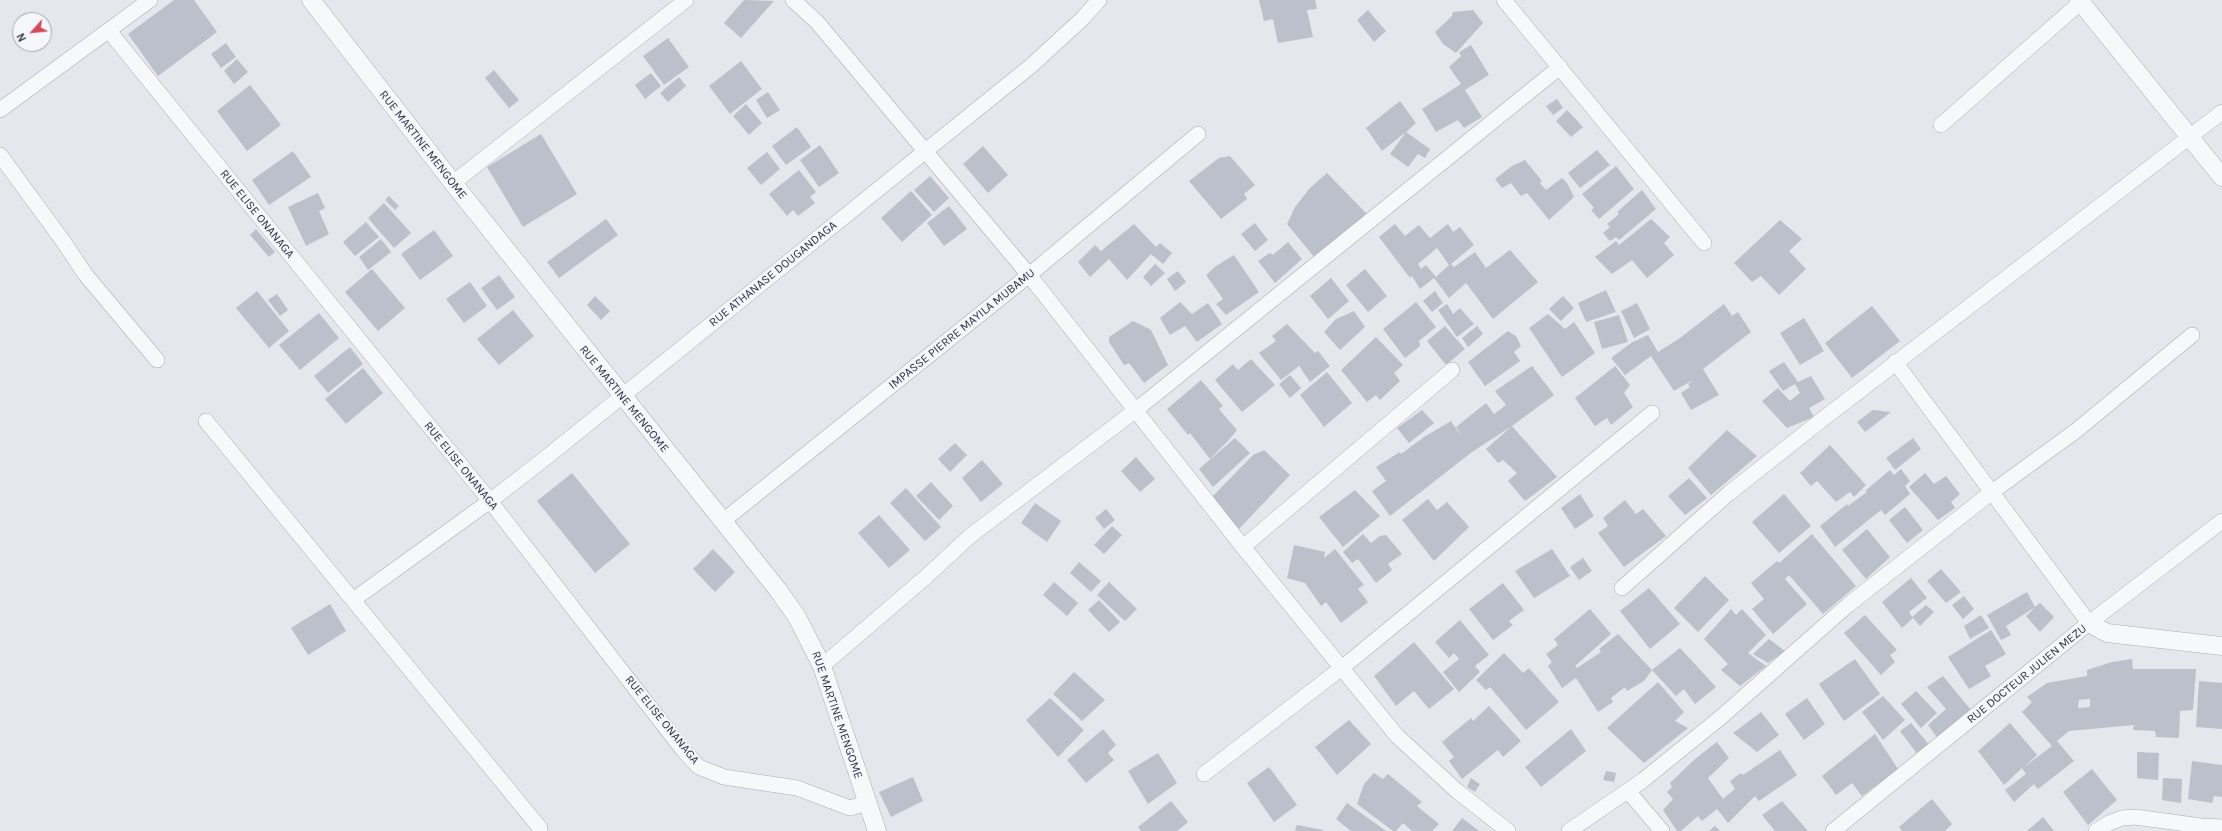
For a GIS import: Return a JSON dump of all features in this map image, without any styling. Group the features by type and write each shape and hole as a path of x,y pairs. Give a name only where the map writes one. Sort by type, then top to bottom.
{"street":[{"path":"1,106 109,31 150,0"},
{"name":"RUE MARTINE MENGOME","path":"311,0 621,396 778,590 797,617 822,666 877,831"},
{"path":"453,183 686,0"},
{"path":"793,0 816,22 1029,275 1243,547 1343,667 1397,736 1457,791 1508,831"},
{"name":"RUE ATHANASE DOUGANDAGA","path":"353,600 490,501 621,396 1032,65 1082,19 1099,0"},
{"path":"1504,0 1704,243"},
{"path":"1940,125 2081,1 2222,176"},
{"name":"RUE ELISE ONANAGA","path":"109,31 490,501 683,750 699,767 724,778 797,788 850,808 867,803"},
{"path":"822,666 921,581 970,536 1136,410 1560,67"},
{"path":"1622,588 1728,494 1895,362 2222,112"},
{"name":"IMPASSE PIERRE MAYILA MUBAMU","path":"723,521 1029,275 1198,134"},
{"path":"0,155 63,242 84,274 157,360"},
{"path":"1569,831 1628,791 1720,718 1848,605 1992,492 2077,430 2192,335"},
{"path":"1895,362 2090,624 2106,633 2222,646"},
{"path":"1243,547 1452,370"},
{"path":"1204,774 1343,667 1652,413"},
{"path":"206,421 540,828"},
{"name":"RUE DOCTEUR JULIEN MEZU","path":"1834,831 2090,624 2222,521"},
{"path":"1628,791 1662,831"},
{"path":"2096,831 2109,823 2122,818 2135,817 2193,826 2222,827"}],"building":[{"path":"174,0 194,0 217,32 158,76 128,34"},
{"path":"744,0 774,1 741,38 724,23"},
{"path":"1259,0 1315,0 1317,9 1307,10 1313,37 1278,43 1273,19 1264,21"},
{"path":"1368,10 1386,31 1374,42 1357,20"},
{"path":"1473,10 1483,23 1456,53 1443,44 1435,32 1452,16 1453,12"},
{"path":"668,38 689,67 664,85 643,56"},
{"path":"226,43 236,57 221,68 211,54"},
{"path":"1471,45 1489,75 1465,90 1482,117 1464,128 1458,120 1436,132 1422,109 1461,84 1449,67 1461,56 1459,52"},
{"path":"237,59 248,72 234,84 224,71"},
{"path":"741,61 762,89 730,114 709,86"},
{"path":"494,70 519,100 509,108 485,78"},
{"path":"651,73 661,86 645,99 635,85"},
{"path":"679,77 686,86 668,102 660,93"},
{"path":"250,85 281,125 247,151 217,111"},
{"path":"768,92 780,110 767,118 756,100"},
{"path":"1557,99 1563,108 1553,115 1546,106"},
{"path":"1400,101 1416,123 1382,151 1366,128"},
{"path":"746,104 762,123 749,135 733,116"},
{"path":"1567,110 1583,127 1571,137 1556,121"},
{"path":"797,127 811,147 786,165 772,146"},
{"path":"1406,132 1430,149 1425,158 1418,154 1408,167 1390,154"},
{"path":"541,134 577,194 523,227 487,167"},
{"path":"820,145 839,173 819,187 800,160"},
{"path":"983,146 1008,175 988,193 963,164"},
{"path":"1597,150 1610,165 1580,188 1568,173"},
{"path":"293,151 311,177 269,205 252,180"},
{"path":"767,152 780,169 761,185 747,168"},
{"path":"1230,156 1255,185 1244,194 1247,199 1221,219 1189,181 1219,158"},
{"path":"1525,160 1542,181 1540,183 1546,190 1562,178 1567,183 1574,197 1549,220 1527,193 1521,196 1511,183 1502,188 1495,179 1512,166"},
{"path":"1616,166 1634,189 1599,219 1591,210 1594,208 1582,194"},
{"path":"799,170 816,192 810,197 815,203 798,216 793,210 787,216 769,194"},
{"path":"1327,173 1367,214 1315,258 1287,224 1295,207 1310,188"},
{"path":"930,176 949,198 934,212 914,190"},
{"path":"1642,190 1656,209 1619,240 1616,237 1610,241 1603,233 1610,227 1607,224 1619,214 1617,212"},
{"path":"911,191 932,215 902,242 881,218"},
{"path":"318,193 325,208 319,211 329,234 306,246 288,207"},
{"path":"389,196 399,206 395,210 385,200"},
{"path":"384,203 411,233 394,248 368,218"},
{"path":"949,206 967,229 944,246 927,223"},
{"path":"606,219 618,235 559,278 547,262"},
{"path":"1651,219 1670,237 1664,243 1674,255 1647,278 1632,260 1612,274 1595,257 1616,241 1619,245"},
{"path":"1780,220 1802,239 1789,251 1806,269 1779,295 1761,276 1752,282 1734,263"},
{"path":"366,222 379,237 355,256 343,242"},
{"path":"1255,223 1268,240 1255,251 1241,234"},
{"path":"1134,224 1156,247 1160,243 1172,253 1163,264 1151,254 1127,280 1109,259 1090,277 1078,262 1095,245 1101,251"},
{"path":"1395,224 1405,236 1419,225 1430,238 1448,224 1453,232 1460,227 1474,245 1451,264 1454,267 1475,252 1486,268 1510,250 1538,282 1493,319 1466,283 1449,298 1434,278 1420,289 1412,276 1410,278 1379,237","holes":["1437,248 1449,265 1436,277 1426,265 1421,269 1418,264"]},
{"path":"256,229 275,252 269,257 250,235"},
{"path":"434,230 453,256 420,280 401,254"},
{"path":"381,239 391,252 368,270 359,257"},
{"path":"1288,242 1302,259 1275,283 1258,261 1270,253 1273,255"},
{"path":"1234,255 1259,292 1226,315 1216,304 1223,299 1206,275 1216,266"},
{"path":"1155,264 1165,273 1151,286 1143,277"},
{"path":"372,269 405,308 378,331 345,292"},
{"path":"1365,269 1387,296 1368,312 1346,285"},
{"path":"1178,271 1186,282 1175,291 1167,279"},
{"path":"499,275 515,297 497,310 481,288"},
{"path":"1331,278 1349,301 1328,319 1310,296"},
{"path":"470,282 487,306 464,323 446,299"},
{"path":"1606,290 1616,312 1586,322 1578,303"},
{"path":"257,291 289,331 269,348 236,308"},
{"path":"1435,291 1443,303 1432,312 1423,301"},
{"path":"277,294 288,310 280,316 268,300"},
{"path":"595,296 610,311 601,320 587,305"},
{"path":"1563,296 1574,308 1561,321 1549,309"},
{"path":"1180,302 1192,314 1208,303 1222,324 1197,342 1185,326 1170,335 1160,318"},
{"path":"1416,302 1436,327 1419,341 1420,346 1405,358 1383,329"},
{"path":"1637,303 1650,329 1634,338 1621,311"},
{"path":"1447,304 1453,314 1460,308 1474,324 1457,337 1438,310"},
{"path":"1724,304 1732,316 1738,312 1751,332 1703,369 1719,395 1691,410 1681,393 1690,387 1688,384 1693,380 1674,391 1651,356 1625,375 1611,358 1631,343 1648,335 1658,352 1680,338"},
{"path":"1872,306 1900,341 1852,378 1825,343"},
{"path":"513,310 534,336 499,365 477,339"},
{"path":"1354,311 1365,327 1340,350 1324,332 1336,319"},
{"path":"319,313 339,338 300,370 279,345"},
{"path":"1548,314 1565,329 1574,322 1595,353 1562,377 1529,328"},
{"path":"1619,315 1628,342 1602,349 1594,322"},
{"path":"1804,318 1824,351 1800,365 1780,333"},
{"path":"1133,321 1151,330 1168,365 1144,383 1129,363 1124,365 1109,342 1109,337"},
{"path":"1287,324 1315,353 1318,351 1330,366 1310,382 1299,366 1281,380 1259,353 1276,341 1272,336"},
{"path":"1445,326 1465,349 1446,365 1427,341"},
{"path":"1477,326 1483,334 1468,347 1462,338"},
{"path":"1508,331 1516,336 1521,346 1514,352 1520,361 1485,386 1468,362"},
{"path":"1376,337 1403,365 1394,373 1400,381 1380,400 1376,395 1367,402 1341,370"},
{"path":"350,347 363,364 328,393 314,376"},
{"path":"1251,359 1275,385 1242,412 1215,380 1233,364 1238,370"},
{"path":"1784,362 1798,382 1811,376 1825,399 1809,408 1814,417 1787,428 1762,401 1778,388 1790,401 1800,393 1795,384 1783,391 1769,371"},
{"path":"1532,366 1554,395 1512,426 1472,452 1390,516 1372,491 1386,481 1376,467 1400,452 1401,454 1424,437 1451,421 1462,438 1456,427 1486,403 1494,414 1506,405 1495,391"},
{"path":"1615,366 1630,385 1624,393 1633,407 1611,425 1607,418 1595,426 1575,398"},
{"path":"363,368 383,393 346,424 325,399"},
{"path":"1327,372 1352,403 1324,427 1300,395"},
{"path":"1290,375 1301,388 1290,398 1279,384"},
{"path":"1201,380 1223,406 1219,409 1237,430 1210,459 1190,433 1188,435 1167,409"},
{"path":"1422,410 1434,423 1409,443 1397,428"},
{"path":"1873,410 1891,412 1865,432 1857,422"},
{"path":"1512,426 1557,477 1525,501 1508,481 1517,473 1503,460 1498,463 1486,449"},
{"path":"1727,430 1757,456 1711,495 1688,468"},
{"path":"1235,438 1250,453 1213,487 1199,469"},
{"path":"1913,438 1921,449 1895,470 1886,458"},
{"path":"955,443 967,455 950,472 938,459"},
{"path":"1830,445 1866,485 1854,497 1850,492 1836,502 1817,481 1811,486 1800,473"},
{"path":"1264,450 1290,475 1239,529 1211,498 1253,455"},
{"path":"1136,457 1155,479 1140,492 1121,471"},
{"path":"982,460 1003,484 981,502 962,478"},
{"path":"1901,469 1910,481 1905,486 1910,494 1885,515 1881,510 1835,547 1820,526 1847,504 1848,506 1867,492 1865,491 1890,470 1894,475"},
{"path":"572,473 630,544 595,573 537,501"},
{"path":"1925,473 1934,484 1946,476 1960,494 1951,502 1955,508 1938,520 1909,487"},
{"path":"1689,478 1707,498 1685,515 1668,496"},
{"path":"931,482 953,506 939,520 916,496"},
{"path":"906,488 941,527 925,541 890,503"},
{"path":"1355,490 1380,516 1343,547 1319,517"},
{"path":"1580,494 1594,516 1575,529 1561,508"},
{"path":"1784,494 1811,526 1779,553 1752,522"},
{"path":"1428,499 1437,510 1447,502 1469,527 1434,561 1402,520"},
{"path":"1625,500 1636,514 1643,509 1666,536 1624,567 1598,533 1608,526 1603,518"},
{"path":"1035,503 1061,521 1047,542 1021,523"},
{"path":"1905,507 1923,530 1907,543 1889,520"},
{"path":"1106,509 1115,520 1104,529 1095,518"},
{"path":"879,515 910,550 889,568 858,533"},
{"path":"1112,526 1122,535 1104,554 1094,545"},
{"path":"1867,529 1890,557 1866,579 1842,550"},
{"path":"1363,534 1371,543 1380,536 1386,535 1402,554 1388,564 1392,570 1376,583 1358,559 1352,563 1343,552"},
{"path":"1812,534 1856,586 1823,614 1789,575 1785,579 1807,604 1773,634 1752,609 1764,599 1751,583 1777,561 1779,563"},
{"path":"1294,545 1325,552 1324,558 1335,549 1364,585 1358,589 1368,602 1341,623 1326,602 1321,606 1305,583 1287,578"},
{"path":"713,549 735,572 715,592 693,569"},
{"path":"1552,549 1570,576 1534,598 1515,571"},
{"path":"1583,558 1592,571 1579,580 1570,567"},
{"path":"1079,562 1101,581 1091,592 1070,573"},
{"path":"1941,569 1961,592 1946,603 1927,581"},
{"path":"1705,576 1729,600 1698,632 1674,608"},
{"path":"1911,578 1927,598 1909,612 1912,617 1926,605 1934,612 1920,626 1913,618 1902,628 1882,602"},
{"path":"1054,582 1078,603 1067,616 1043,595"},
{"path":"1109,582 1137,609 1125,621 1097,595"},
{"path":"1503,583 1524,610 1509,621 1513,625 1493,640 1469,609"},
{"path":"1649,588 1680,624 1650,649 1620,611"},
{"path":"2027,592 2035,607 2006,626 2011,635 2001,640 1987,615"},
{"path":"1964,596 1974,609 1963,619 1952,605"},
{"path":"1099,600 1120,622 1109,632 1088,610"},
{"path":"2040,603 2054,617 2040,632 2026,616"},
{"path":"330,604 346,631 308,655 291,628"},
{"path":"1590,609 1611,634 1575,666 1577,668 1601,652 1599,649 1618,634 1652,670 1644,681 1627,691 1625,687 1611,698 1613,702 1598,712 1576,678 1562,688 1548,666 1552,662 1546,654 1558,645 1554,639"},
{"path":"1731,609 1736,615 1742,609 1766,635 1748,653 1766,666 1740,686 1721,670 1728,664 1704,639"},
{"path":"1865,615 1897,650 1890,655 1895,662 1881,675 1844,633"},
{"path":"1981,615 1989,628 1970,639 1964,626"},
{"path":"1460,620 1489,655 1475,666 1480,672 1459,692 1443,672 1459,659 1454,653 1449,658 1435,642"},
{"path":"1991,630 2006,654 1985,666 1991,676 1969,689 1948,657"},
{"path":"1769,639 1785,651 1768,663 1753,654"},
{"path":"1414,642 1454,689 1429,709 1414,691 1396,706 1374,676"},
{"path":"1680,648 1716,687 1695,704 1684,689 1676,696 1652,670"},
{"path":"1504,653 1523,673 1529,668 1559,702 1526,730 1490,687 1486,690 1476,680"},
{"path":"1855,659 1880,694 1844,721 1819,684"},
{"path":"2132,659 2133,669 2196,669 2193,710 2180,711 2179,738 2156,737 2155,731 2133,730 2134,725 2069,731 2057,741 2074,761 2038,789 2034,784 2014,802 2005,790 2026,774 2022,768 2004,785 1978,751 2010,723 2037,755 2024,767 2052,746 2022,712 2032,702 2027,697 2047,683 2087,676 2087,670 2112,662","holes":["2090,699 2090,707 2078,708 2079,700"]},
{"path":"1074,672 1105,700 1082,721 1053,694"},
{"path":"1943,676 1971,710 1938,739 1928,725 1946,709 1927,687"},
{"path":"2199,681 2222,683 2222,729 2196,727"},
{"path":"1658,682 1684,712 1675,721 1688,728 1644,763 1607,728"},
{"path":"1916,691 1937,713 1921,728 1901,704"},
{"path":"1883,696 1905,720 1883,740 1862,712"},
{"path":"1050,698 1084,730 1058,757 1026,720"},
{"path":"1807,698 1825,724 1804,740 1785,714"},
{"path":"1489,706 1521,741 1503,757 1498,750 1462,779 1449,761 1454,757 1442,742 1471,718 1473,721"},
{"path":"1761,712 1779,735 1757,752 1733,733"},
{"path":"1349,720 1371,744 1337,775 1315,747"},
{"path":"1911,723 1930,746 1918,755 1900,731"},
{"path":"1103,729 1116,745 1108,753 1114,760 1086,783 1067,760"},
{"path":"1571,729 1586,751 1541,787 1525,767"},
{"path":"1875,734 1898,769 1862,796 1852,783 1836,795 1822,776"},
{"path":"1717,742 1729,758 1708,778 1723,799 1735,789 1730,781 1741,773 1743,775 1780,750 1797,775 1759,801 1755,796 1728,823 1717,809 1702,821 1698,816 1681,831 1677,831 1663,810 1673,799 1667,792 1672,787 1670,783 1695,759"},
{"path":"2137,752 2159,753 2158,780 2137,778"},
{"path":"1158,753 1177,783 1148,804 1128,771"},
{"path":"2192,761 2222,765 2222,797 2214,796 2212,803 2188,799"},
{"path":"1269,767 1297,805 1274,822 1247,783"},
{"path":"2092,769 2117,800 2088,825 2063,792"},
{"path":"1606,771 1616,773 1614,782 1603,780"},
{"path":"1374,773 1383,779 1388,774 1422,802 1417,806 1439,824 1432,831 1412,831 1403,823 1396,831 1393,831 1357,804 1364,784"},
{"path":"913,777 923,801 891,817 879,792"},
{"path":"1471,778 1480,784 1475,792 1467,787"},
{"path":"2163,778 2182,779 2181,803 2162,800"},
{"path":"1932,799 1952,824 1945,831 1902,831 1899,827"},
{"path":"1171,801 1188,822 1177,831 1141,831 1138,827"},
{"path":"1782,801 1808,831 1775,831 1762,815"},
{"path":"1347,803 1386,831 1351,831 1336,819"},
{"path":"2043,817 2054,831 2027,831"},
{"path":"1462,818 1479,831 1452,831"},
{"path":"1297,825 1323,830 1323,831 1295,831"},
{"path":"1715,826 1720,831 1709,831"}]}
